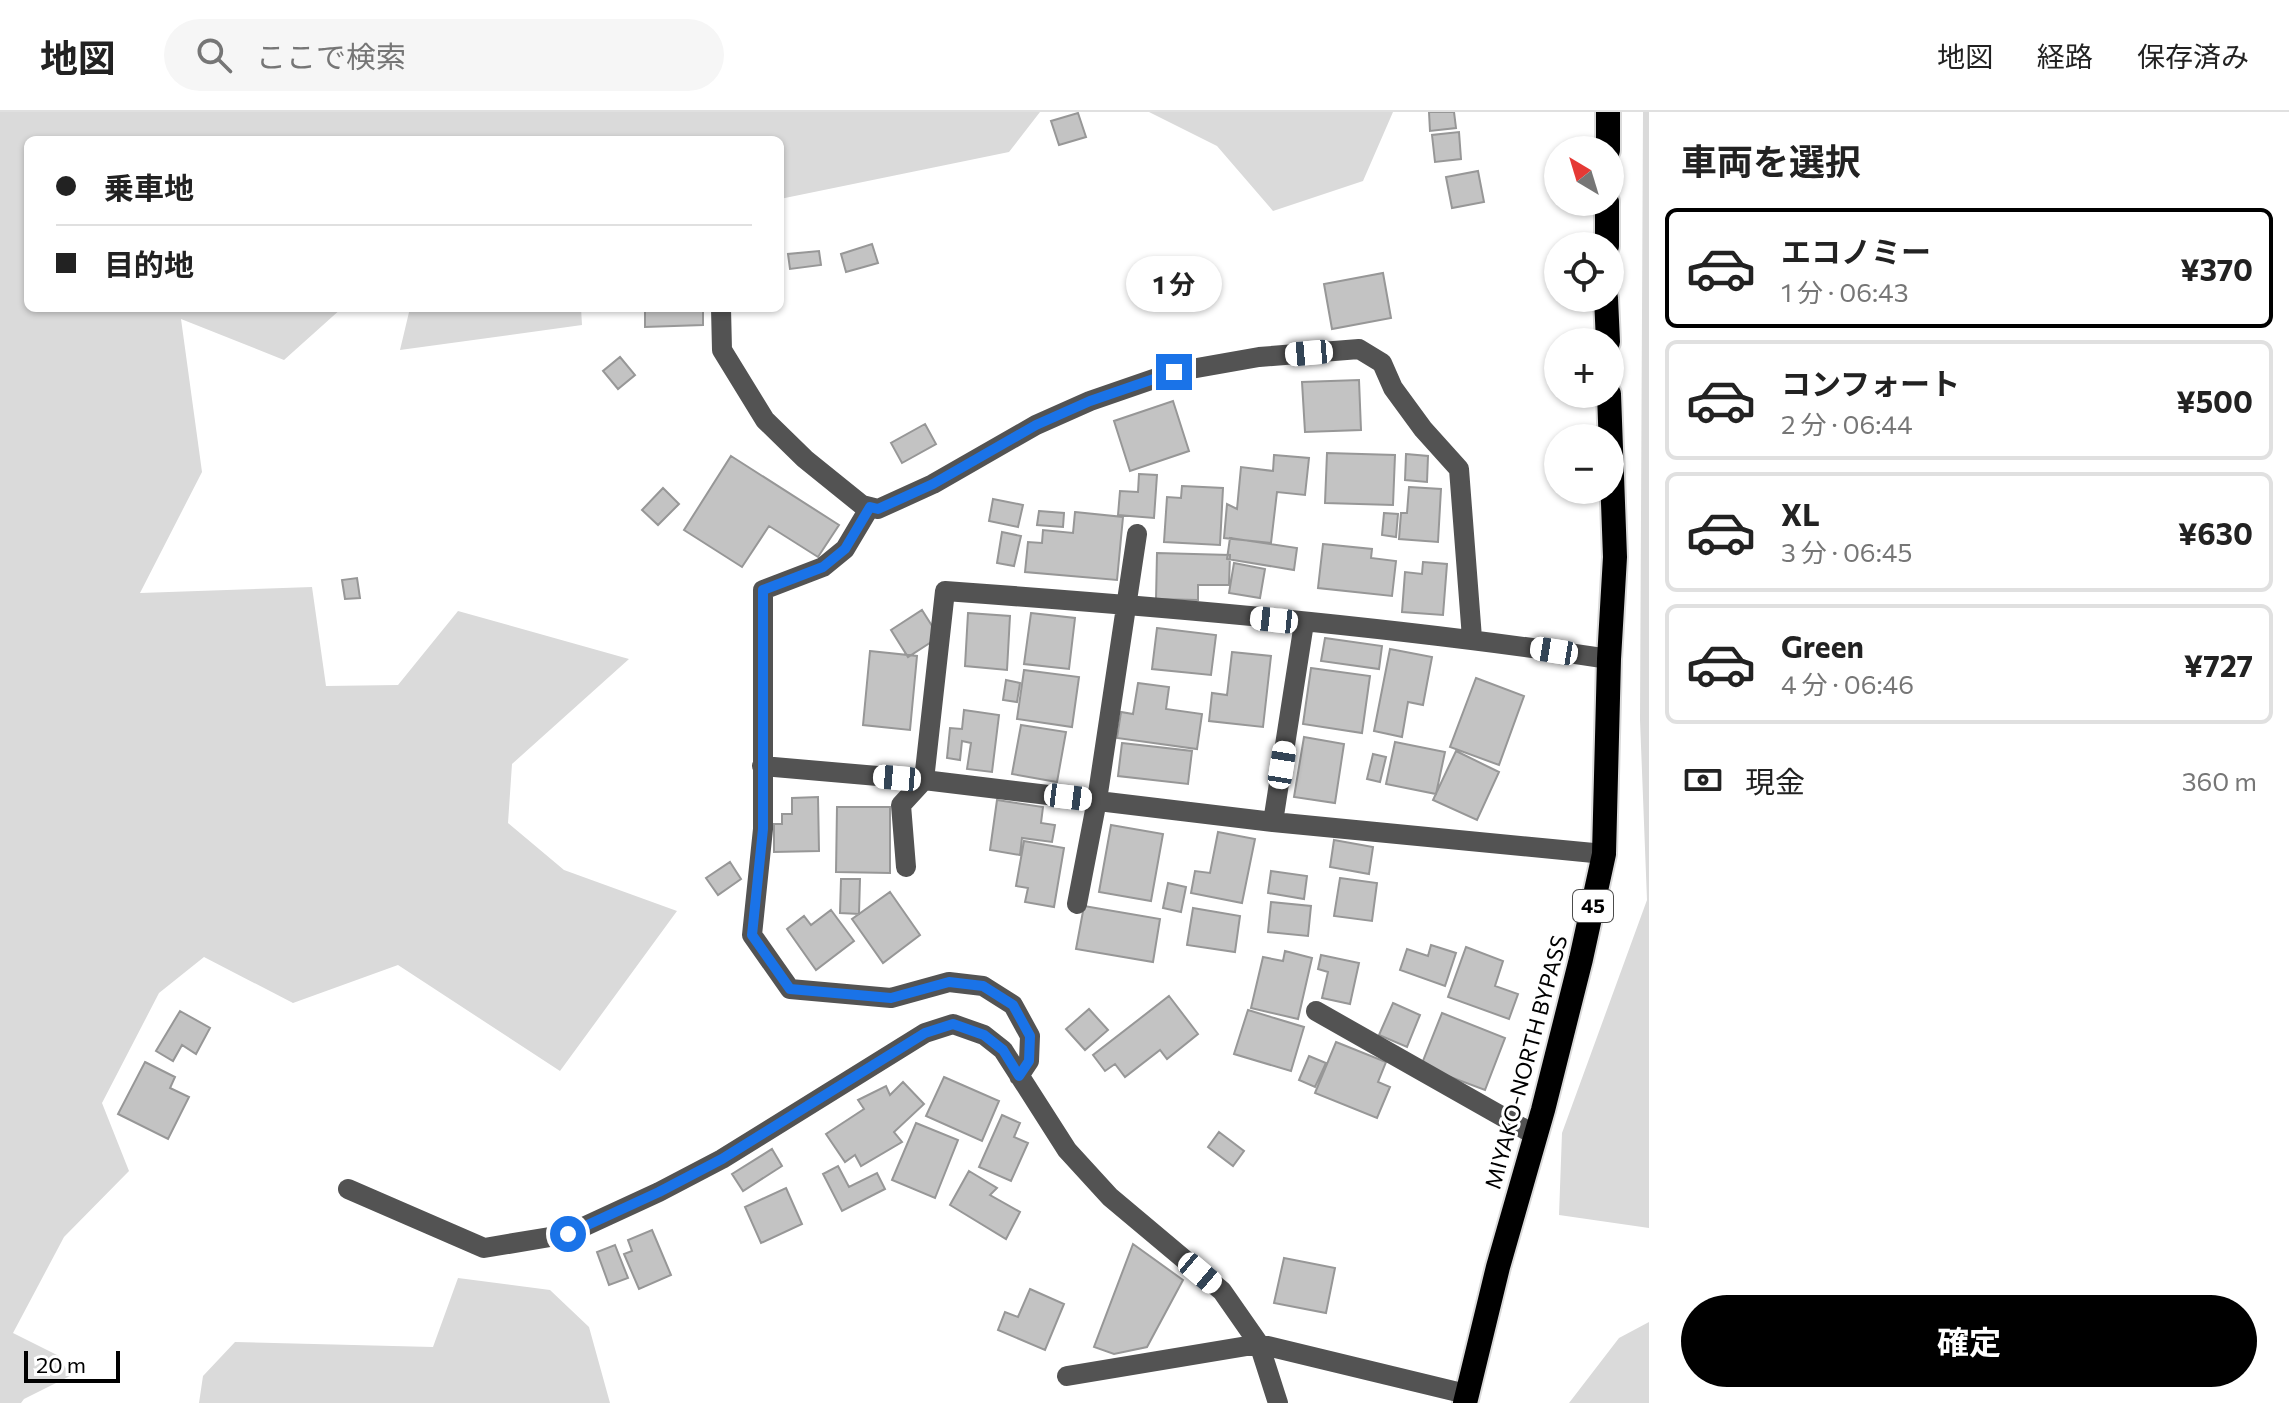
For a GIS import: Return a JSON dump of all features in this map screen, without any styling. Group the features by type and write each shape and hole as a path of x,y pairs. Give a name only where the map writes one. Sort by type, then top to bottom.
{"highway":[{"path":"1608,112 1608,136"},
{"name":"MIYAKO-NORTH BYPASS","path":"1466,1399 1498,1267 1581,959 1604,854 1615,557 1610,408"}],"street":[{"path":"721,312 722,350 765,420 805,459 862,505 878,509 933,484 1036,425 1174,372 1259,357 1359,349 1382,363 1423,429 1459,469 1472,638"},
{"path":"870,507 845,549 823,567 763,590 763,829 752,935 790,989 891,998 949,982 983,986 1013,1005 1030,1036 1029,1061 1019,1076"},
{"path":"1077,904 1097,800 1137,534"},
{"path":"906,867 901,805 924,780 945,591 1125,604 1472,638 1609,659"},
{"path":"1273,822 1304,623"},
{"path":"762,766 924,780 1273,822 1604,854"},
{"path":"1316,1011 1535,1135"},
{"path":"348,1189 484,1248 568,1234 722,1159 925,1033 953,1024 984,1035 1003,1050 1067,1150 1110,1197 1222,1291 1259,1344 1278,1403"},
{"path":"1067,1376 1259,1344 1466,1399"}],"shaded area":[{"path":"0,112 1040,112 1009,152 784,198 784,136 24,136 24,312 338,312 284,360 181,319 202,472 140,593 312,587 326,686 398,685 458,611 629,659 512,764 508,823 564,870 677,911 560,1071 398,965 293,1003 204,957 159,993 102,1103 129,1171 64,1237 13,1333 59,1356 70,1376 21,1403 0,1403"},
{"path":"1149,112 1393,112 1363,181 1273,211 1217,146"},
{"path":"1643,112 1649,112 1649,1228 1559,1215 1562,1133 1647,900 1640,720"},
{"path":"409,312 581,312 582,325 400,350"},
{"path":"458,1278 550,1290 589,1327 610,1403 199,1403 203,1376 235,1342 433,1347"},
{"path":"1649,1322 1649,1403 1569,1403 1619,1338"}],"building":[{"path":"1429,112 1454,112 1456,128 1430,131"},
{"path":"1078,113 1086,137 1059,145 1051,121"},
{"path":"1459,132 1461,159 1435,162 1432,135"},
{"path":"1478,171 1484,202 1452,208 1446,177"},
{"path":"872,244 878,263 846,272 841,254"},
{"path":"819,251 821,265 790,269 788,254"},
{"path":"1383,273 1391,318 1332,329 1324,284"},
{"path":"645,312 703,312 703,325 645,327"},
{"path":"620,357 635,375 618,389 603,371"},
{"path":"1359,380 1361,430 1305,432 1302,382"},
{"path":"1173,401 1189,451 1130,471 1114,421"},
{"path":"925,424 936,444 902,463 891,443"},
{"path":"1327,453 1395,455 1393,505 1325,503"},
{"path":"1406,454 1428,456 1427,482 1405,480"},
{"path":"1274,455 1309,458 1305,495 1277,492 1271,543 1224,538 1227,504 1237,509 1241,467 1273,471"},
{"path":"731,456 839,525 818,557 769,526 742,567 684,530"},
{"path":"1139,474 1157,475 1154,518 1118,515 1120,491 1138,492"},
{"path":"1182,486 1223,488 1220,545 1164,542 1167,497 1181,498"},
{"path":"1409,487 1441,489 1438,542 1399,539 1401,513 1407,513"},
{"path":"663,488 679,504 658,525 642,510"},
{"path":"993,499 1023,505 1018,527 989,521"},
{"path":"1039,511 1064,513 1063,527 1037,525"},
{"path":"1075,512 1123,517 1117,580 1025,572 1028,542 1042,543 1043,530 1073,533"},
{"path":"1384,513 1398,514 1396,537 1382,535"},
{"path":"1002,532 1021,536 1014,566 997,563"},
{"path":"1230,538 1297,548 1294,570 1227,559"},
{"path":"1323,544 1372,549 1371,558 1396,561 1392,596 1318,588"},
{"path":"1157,553 1230,555 1229,585 1198,585 1198,600 1156,599"},
{"path":"1423,562 1447,564 1443,615 1402,612 1405,572 1422,574"},
{"path":"1234,563 1265,569 1260,598 1229,593"},
{"path":"357,578 360,598 345,599 342,580"},
{"path":"922,610 939,637 908,657 891,630"},
{"path":"968,613 1010,616 1007,670 965,666"},
{"path":"1031,613 1075,618 1069,669 1024,664"},
{"path":"1157,628 1216,635 1211,675 1152,669"},
{"path":"1325,638 1382,646 1379,669 1321,661"},
{"path":"1390,649 1432,657 1423,705 1408,702 1402,737 1374,731"},
{"path":"870,651 917,656 910,730 863,725"},
{"path":"1232,652 1271,656 1263,727 1209,721 1212,693 1227,695"},
{"path":"1311,668 1370,676 1362,733 1303,724"},
{"path":"1024,670 1079,677 1072,727 1017,719"},
{"path":"1476,678 1524,696 1499,765 1450,747"},
{"path":"1006,680 1020,683 1017,702 1003,700"},
{"path":"1138,683 1169,687 1166,709 1202,714 1197,749 1117,738 1121,712 1133,714"},
{"path":"964,710 999,715 992,772 967,769 971,743 962,741 960,760 947,758 950,728 962,729"},
{"path":"1021,725 1066,732 1057,782 1012,774"},
{"path":"1304,737 1344,744 1335,803 1294,797"},
{"path":"1395,742 1445,752 1436,794 1386,784"},
{"path":"1122,743 1192,751 1188,784 1118,776"},
{"path":"1456,751 1499,772 1477,820 1433,800"},
{"path":"1373,754 1386,757 1380,782 1367,779"},
{"path":"818,797 819,851 774,852 774,824 782,824 782,814 792,814 792,798"},
{"path":"997,800 1043,807 1041,823 1055,825 1052,842 1022,838 1020,855 990,850"},
{"path":"837,807 890,807 890,873 836,872"},
{"path":"1111,825 1163,834 1151,901 1099,892"},
{"path":"1218,832 1255,839 1242,903 1191,893 1195,871 1210,873"},
{"path":"1334,840 1373,847 1369,874 1330,867"},
{"path":"1024,841 1064,848 1054,907 1025,902 1028,888 1016,886"},
{"path":"730,862 741,879 718,895 706,878"},
{"path":"1271,871 1307,876 1304,899 1268,893"},
{"path":"1340,878 1377,883 1372,921 1334,916"},
{"path":"841,879 860,879 859,914 840,913"},
{"path":"1168,883 1186,887 1181,912 1163,908"},
{"path":"890,892 920,935 883,963 852,919"},
{"path":"1271,902 1311,906 1308,936 1268,932"},
{"path":"1084,906 1160,919 1153,962 1076,949"},
{"path":"1193,908 1240,916 1235,952 1187,945"},
{"path":"831,910 854,941 816,970 787,929 804,916 811,925"},
{"path":"1431,945 1456,953 1445,986 1400,970 1407,949 1428,956"},
{"path":"1466,947 1503,961 1495,986 1518,994 1509,1019 1448,997"},
{"path":"1285,951 1312,958 1298,1019 1251,1008 1263,957 1283,961"},
{"path":"1321,955 1359,963 1350,1004 1322,998 1328,972 1318,969"},
{"path":"1169,996 1198,1034 1167,1059 1160,1050 1125,1077 1115,1064 1105,1071 1093,1055"},
{"path":"1393,1003 1420,1015 1407,1047 1379,1035"},
{"path":"1089,1009 1108,1030 1085,1050 1066,1029"},
{"path":"1248,1010 1304,1027 1291,1071 1234,1054"},
{"path":"180,1011 210,1028 196,1054 182,1045 173,1061 156,1051"},
{"path":"1442,1013 1505,1038 1485,1090 1421,1066"},
{"path":"1336,1042 1386,1062 1378,1082 1390,1087 1377,1118 1315,1093"},
{"path":"1309,1056 1326,1063 1315,1087 1299,1080"},
{"path":"145,1062 175,1077 170,1088 189,1097 168,1139 118,1114"},
{"path":"944,1077 999,1101 982,1141 926,1116"},
{"path":"903,1082 924,1104 894,1132 902,1142 861,1166 855,1155 845,1162 826,1134 864,1109 858,1100 886,1086 890,1095"},
{"path":"1002,1115 1020,1123 1014,1137 1028,1143 1011,1181 979,1167"},
{"path":"916,1123 958,1140 935,1198 892,1180"},
{"path":"1219,1132 1244,1151 1233,1166 1208,1147"},
{"path":"772,1149 782,1166 743,1191 732,1174"},
{"path":"838,1166 849,1187 877,1173 885,1189 842,1211 823,1174"},
{"path":"969,1171 997,1188 990,1195 1020,1212 1006,1239 950,1205"},
{"path":"786,1188 802,1224 761,1243 745,1207"},
{"path":"652,1230 671,1275 639,1289 624,1254 632,1251 628,1240"},
{"path":"1133,1244 1183,1280 1147,1347 1114,1354 1094,1347"},
{"path":"615,1245 628,1278 609,1285 597,1252"},
{"path":"1284,1258 1335,1268 1326,1313 1274,1303"},
{"path":"1030,1289 1064,1304 1045,1350 998,1330 1005,1312 1018,1317"}],"route":[{"path":"568,1234 722,1159 925,1033 953,1024 984,1035 1003,1050 1019,1076 1029,1061 1030,1036 1013,1005 983,986 949,982 891,998 790,989 752,935 763,829 763,590 823,567 845,549 870,507 878,509 933,484 1036,425 1090,401 1174,372"}]}
